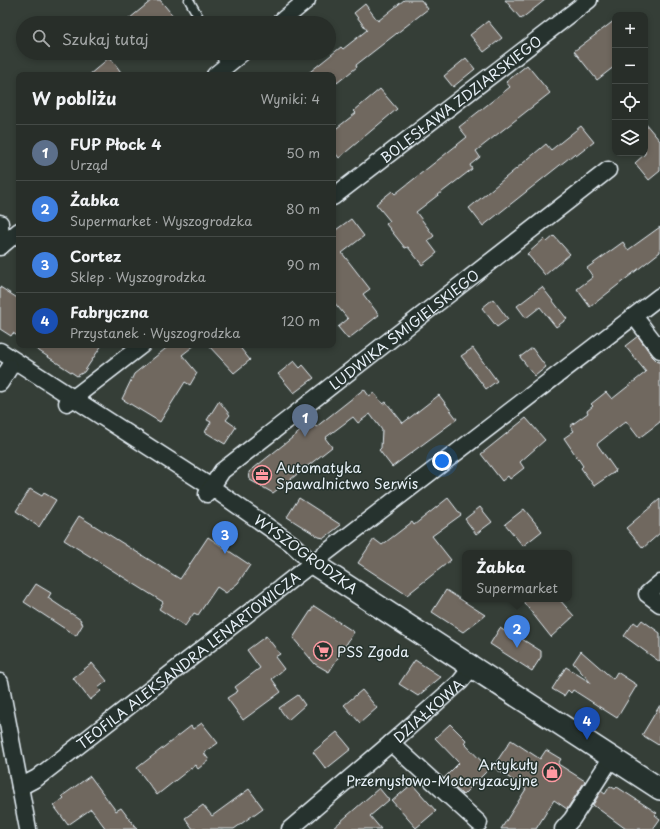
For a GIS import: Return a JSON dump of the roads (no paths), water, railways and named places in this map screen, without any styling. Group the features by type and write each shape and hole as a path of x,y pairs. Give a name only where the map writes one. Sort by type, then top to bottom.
{"street":[{"path":"288,16 308,0"},
{"name":"BOLESŁAWA ZDZIARSKIEGO","path":"336,196 589,0"},
{"path":"220,65 229,60"},
{"name":"LUDWIKA ŚMIGIELSKIEGO","path":"209,491 222,471 608,170"},
{"path":"0,223 1,246"},
{"path":"1,246 16,234"},
{"name":"TEOFILA ALEKSANDRA LENARTOWICZA","path":"20,787 37,778 312,563 660,296"},
{"path":"634,316 660,350"},
{"path":"70,400 138,348"},
{"name":"WYSZOGRODZKA","path":"0,351 70,400 291,543 312,563 660,788"},
{"path":"0,383 10,367"},
{"path":"660,583 647,594 660,604"},
{"name":"DZIAŁKOWA","path":"290,829 460,682 472,667"},
{"path":"0,682 28,829"},
{"path":"391,743 479,823"},
{"path":"563,829 572,819 612,757"}],"lane":[{"path":"189,0 198,16"}],"place":[{"name":"FUP Płock 4","path":"305,437"},
{"name":"Automatyka Spawalnictwo Serwis","path":"262,475"},
{"name":"Cortez","path":"225,554"},
{"name":"Żabka","path":"517,648"},
{"name":"PSS Zgoda","path":"323,651"},
{"name":"Fabryczna","path":"587,740"},
{"name":"Artykuły Przemysłowo-Motoryzacyjne","path":"552,772"}]}
